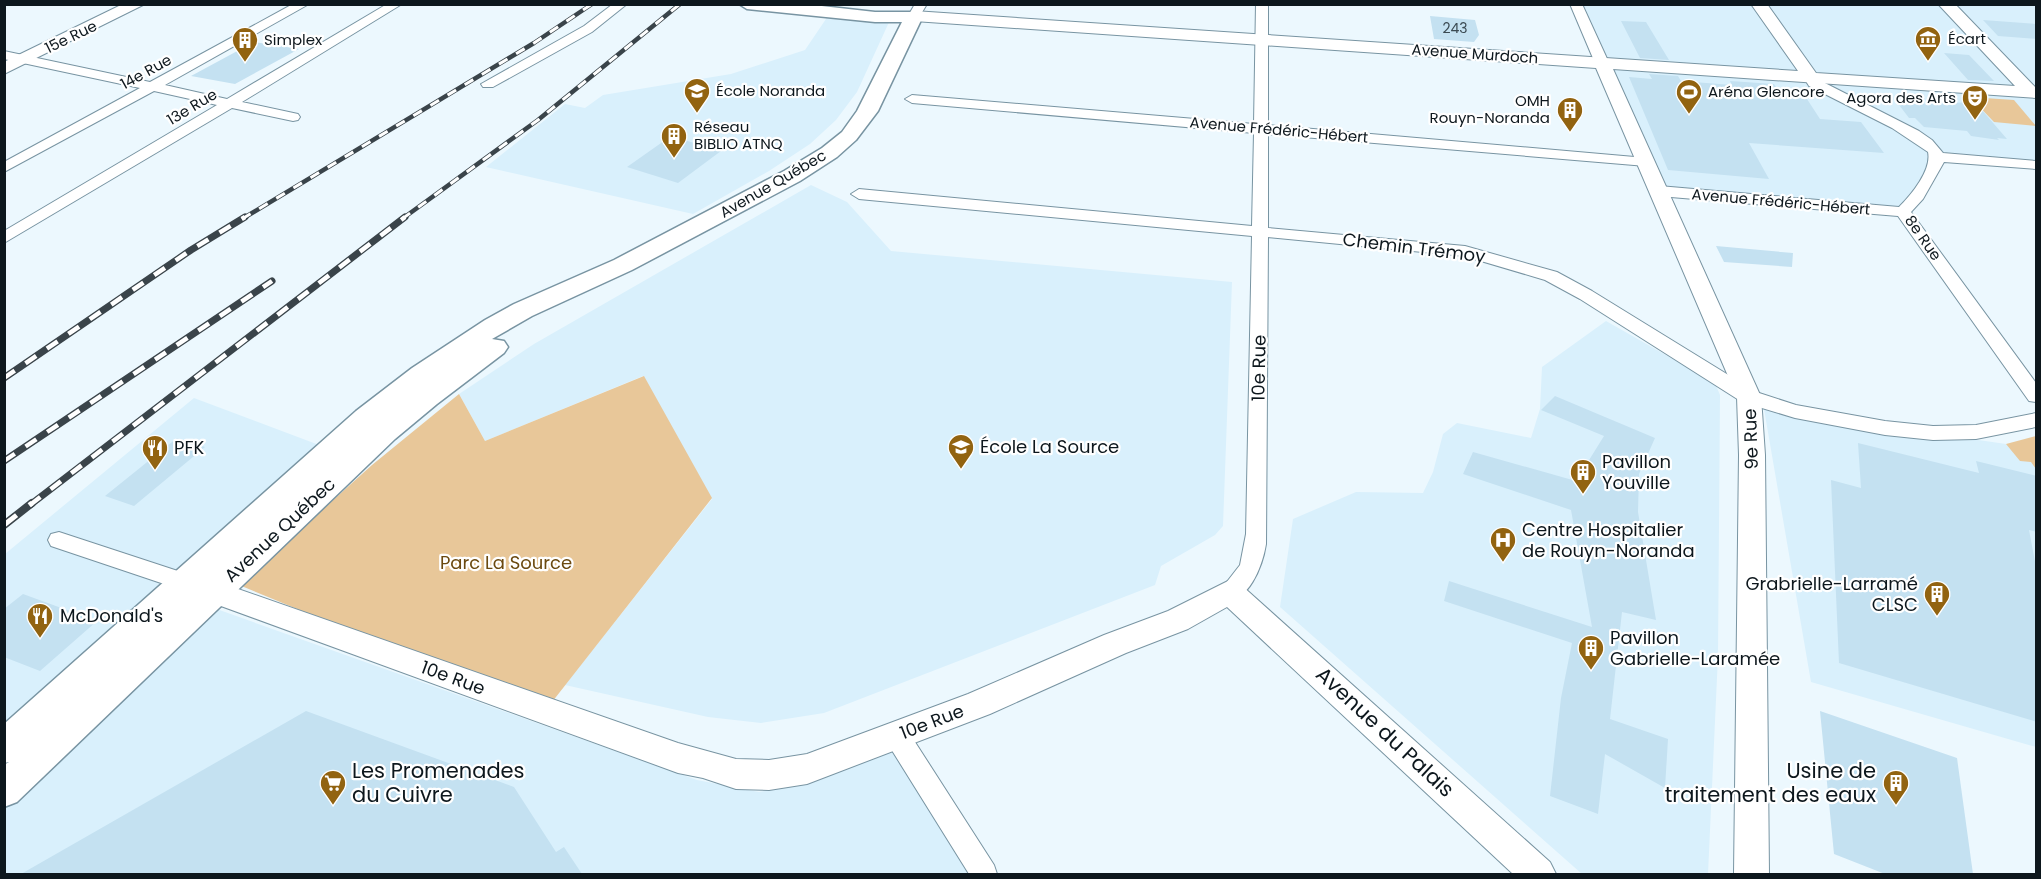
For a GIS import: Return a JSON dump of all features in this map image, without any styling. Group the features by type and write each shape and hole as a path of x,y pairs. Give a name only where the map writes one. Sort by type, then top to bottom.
{"main road":[{"name":"Avenue Murdoch","path":"747,4 875,17 917,10"},
{"name":"Avenue Murdoch","path":"832,4 917,10"},
{"name":"Avenue Québec","path":"4,747 200,587 407,413 466,368 539,318 572,289 792,176 817,161 849,136 864,117 917,10"},
{"name":"Avenue Québec","path":"4,790 200,587"}],"street":[{"name":"15e Rue","path":"4,69 138,4"},
{"name":"14e Rue","path":"4,168 303,4"},
{"name":"13e Rue","path":"4,238 396,4"},
{"path":"488,84 588,29 621,4"},
{"name":"10e Rue","path":"59,540 200,587 598,732 736,774 770,775 807,769 979,704 1115,644 1178,620 1230,592 1244,578 1255,559 1262,4"},
{"name":"9e Rue","path":"1576,4 1749,397 1752,455 1755,868"},
{"path":"1759,4 1811,78 1820,86 1923,140 1934,149 1937,157 2037,165"},
{"path":"1946,4 2035,95"},
{"name":"Avenue Murdoch","path":"917,10 1261,39 2035,95"},
{"path":"4,55 294,117"},
{"name":"Avenue Frédéric-Hébert","path":"912,99 1646,162"},
{"name":"8e Rue","path":"1937,157 1936,164 1915,199 1903,212 2037,396"},
{"name":"Avenue Frédéric-Hébert","path":"1659,191 1903,212"},
{"name":"Chemin Trémoy","path":"859,194 1465,251 1551,276 1586,295 1749,397 1817,415 1885,428 1933,433 1976,432 2037,420"},
{"name":"Avenue du Palais","path":"1230,592 1538,874"},
{"path":"897,736 984,874"}],"shaded area":[{"path":"1576,5 2036,5 2036,165 1937,157 1903,212 1659,191"},
{"name":"École Noranda","path":"828,16 890,20 857,92 836,120 810,144 769,171 693,214 486,167 565,104 585,108 603,95 731,74 805,50"},
{"name":"École La Source","path":"811,185 847,202 891,251 1232,282 1223,526 1215,535 1161,566 1155,585 824,713 761,723 708,717 565,685 712,499 643,376 485,441 459,394 534,344"},
{"name":"Centre Hospitalier de Rouyn-Noranda","path":"1606,321 1715,383 1720,395 1718,656 1708,874 1582,874 1280,607 1293,519 1356,492 1423,493 1433,472 1443,434 1457,423 1531,438 1540,409 1542,367"},
{"path":"194,398 319,445 163,590 697,780 759,792 807,783 897,736 984,874 5,874 5,554"},
{"name":"Grabrielle-Larramé CLSC","path":"1764,409 2006,444 2036,465 2036,747 1811,682"}],"green space":[{"path":"1970,97 2014,100 2036,126 1994,122"},
{"name":"Parc La Source","path":"644,376 712,498 545,711 239,585 372,465 459,394 485,441"},
{"path":"2036,436 2036,469 2031,462 2020,461 2006,444"}],"building":[{"path":"1430,16 1475,20 1479,35 1474,42 1434,39"},
{"path":"1983,20 2037,24 2037,39 1998,36"},
{"path":"1621,21 1646,22 1669,60 1640,58"},
{"name":"Simplex","path":"254,42 299,49 235,84 191,76"},
{"path":"1944,53 1969,55 1994,81 1968,80"},
{"path":"1649,74 1678,76 1681,81 1732,85 1730,81 1774,84 1778,90 1788,92 1792,98 1807,99 1820,119 1861,122 1884,153 1749,143 1769,179 1668,170 1629,77 1652,79"},
{"path":"1896,101 1929,104 1975,102 2007,139 1971,136 1967,131 1924,127 1915,118 1909,118"},
{"name":"Réseau BIBLIO ATNQ","path":"671,136 721,151 678,183 627,167"},
{"path":"1716,246 1793,253 1792,267 1724,262"},
{"path":"1555,396 1655,438 1639,474 1638,512 1656,620 1622,612 1610,719 1668,739 1665,788 1605,754 1598,814 1550,796 1561,698 1572,643 1444,601 1449,581 1592,627 1571,510 1463,474 1473,452 1576,481 1604,436 1541,410"},
{"name":"PFK","path":"177,438 205,447 134,506 105,496"},
{"name":"Grabrielle-Larramé CLSC","path":"1858,443 1979,473 1976,461 2037,476 2037,532 2029,530 2037,572 2037,722 1839,663 1831,480 1861,488"},
{"name":"McDonald's","path":"23,594 97,621 40,671 4,657 4,609"},
{"name":"Les Promenades du Cuivre","path":"306,711 514,787 556,852 564,847 582,874 21,874"},
{"name":"Usine de traitement des eaux","path":"1820,711 1957,758 1973,874 1885,874 1834,854"}],"railway":[{"path":"242,219 534,43 592,4"},
{"path":"402,219 538,120 680,4"},
{"path":"4,378 191,250 245,217"},
{"path":"30,505 405,217"},
{"path":"4,461 272,281"},
{"path":"4,525 32,503"}],"place":[{"name":"Écart","path":"1928,62"},
{"name":"Simplex","path":"245,63"},
{"name":"École Noranda","path":"697,114"},
{"name":"Aréna Glencore","path":"1689,115"},
{"name":"Agora des Arts","path":"1975,121"},
{"name":"OMH Rouyn-Noranda","path":"1570,133"},
{"name":"Réseau BIBLIO ATNQ","path":"674,159"},
{"name":"École La Source","path":"961,470"},
{"name":"PFK","path":"155,471"},
{"name":"Pavillon Youville","path":"1583,495"},
{"name":"Centre Hospitalier de Rouyn-Noranda","path":"1503,563"},
{"name":"Grabrielle-Larramé CLSC","path":"1937,617"},
{"name":"McDonald's","path":"40,639"},
{"name":"Pavillon Gabrielle-Laramée","path":"1591,671"},
{"name":"Les Promenades du Cuivre","path":"333,806"},
{"name":"Usine de traitement des eaux","path":"1896,806"}]}
